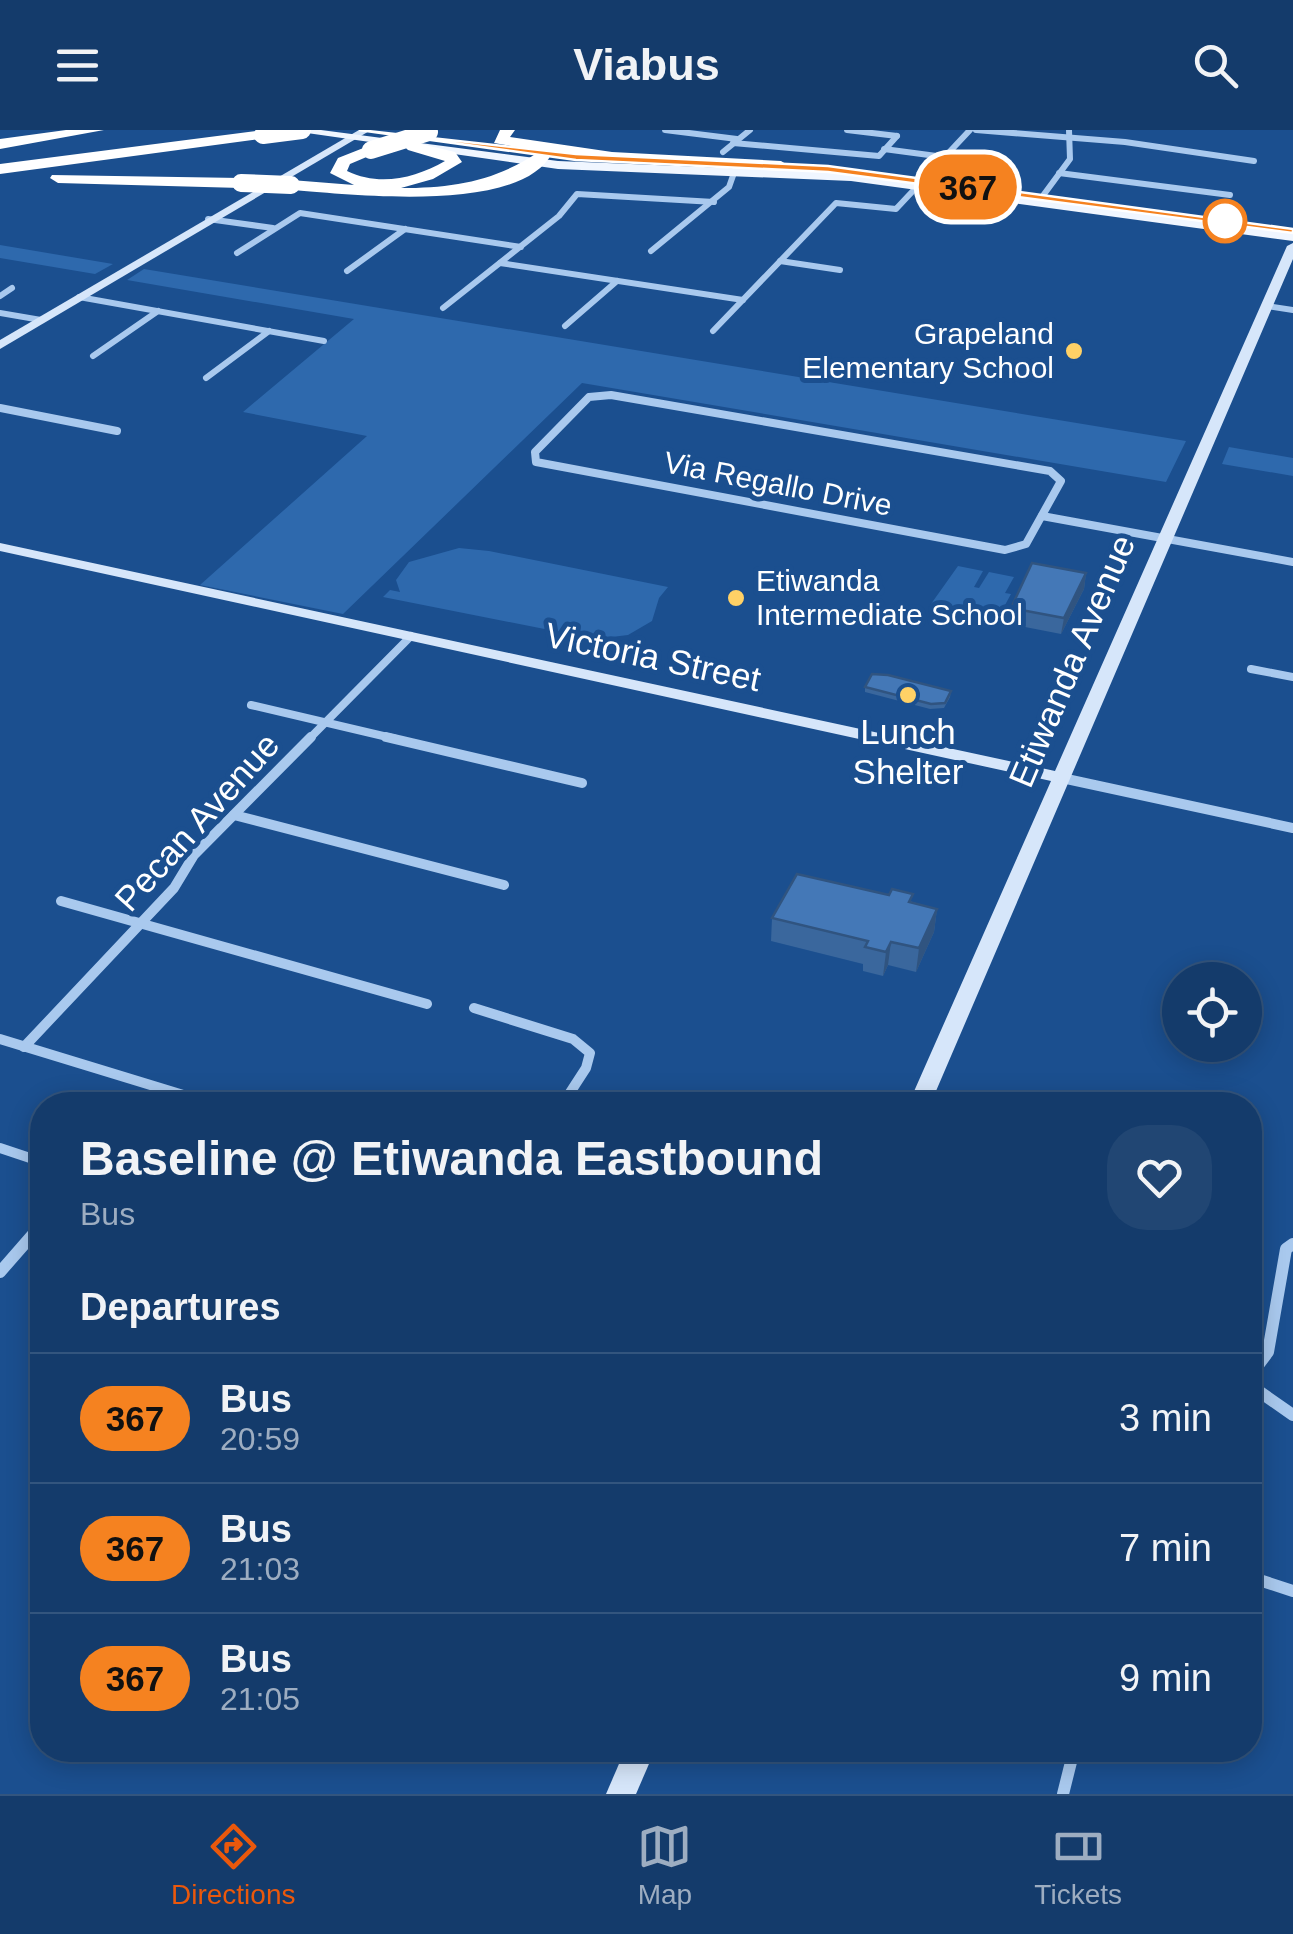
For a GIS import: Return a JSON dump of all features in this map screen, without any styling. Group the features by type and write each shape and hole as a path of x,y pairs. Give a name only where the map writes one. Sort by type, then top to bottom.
{"highway":[{"path":"0,144 83,130"},
{"path":"38,138 97,130"},
{"path":"0,155 201,130"},
{"path":"0,169 302,130"},
{"path":"508,130 498,138 502,142 541,149 781,166"},
{"path":"413,147 450,155 454,162 424,178 394,183 355,181 338,173 343,161 432,131"},
{"path":"0,180 108,178 456,188 498,181 540,158"}],"main road":[{"path":"292,130 354,133 540,158 781,166 1293,233"},
{"path":"354,133 413,147 919,183 1042,196 1293,233"}],"street":[{"path":"665,130 879,156 897,136 847,130"},
{"path":"723,152 750,130"},
{"path":"713,331 840,201 896,208 973,130 1069,134 1254,161"},
{"path":"0,345 221,212 220,208 354,133"},
{"path":"1042,196 1071,156 1069,134"},
{"path":"884,149 944,157"},
{"path":"652,251 730,187 735,170"},
{"path":"1060,173 1230,195"},
{"path":"443,308 520,247 577,194 714,202"},
{"path":"237,253 300,213 520,247"},
{"path":"208,219 274,228"},
{"path":"347,271 406,229"},
{"name":"Etiwanda Avenue","path":"925,1092 1293,246"},
{"path":"780,261 840,270"},
{"path":"500,263 743,300"},
{"path":"565,326 617,281"},
{"path":"0,283 12,288 0,296"},
{"path":"79,296 324,341"},
{"path":"1267,306 1293,310"},
{"path":"93,356 159,311"},
{"path":"0,315 38,322"},
{"path":"206,378 269,332"},
{"name":"Via Regallo Drive","path":"599,394 1058,473 1062,481 1042,516 1026,544 1017,549 556,466 533,457 589,397 599,394"},
{"path":"0,408 117,431"},
{"path":"1042,516 1293,562"},
{"name":"Victoria Street","path":"0,547 1293,828"},
{"name":"Pecan Avenue","path":"24,1047 182,878 194,855 412,636"},
{"path":"1251,669 1293,677"},
{"path":"251,705 582,784"},
{"path":"234,815 504,885"},
{"path":"61,901 427,1004"},
{"path":"474,1008 573,1039 590,1053 586,1068 570,1092"},
{"path":"0,1039 173,1092"},
{"path":"0,1148 30,1158"},
{"path":"0,1272 30,1238"},
{"path":"1262,1360 1268,1352 1286,1249 1293,1244"},
{"path":"1262,1393 1293,1415"},
{"path":"1262,1580 1293,1591"},
{"path":"621,1794 635,1762"},
{"path":"1063,1794 1071,1762"}],"shaded area":[{"path":"0,245 113,264 95,274 0,258"},
{"path":"144,269 1186,441 1166,482 582,383 343,614 200,585 367,436 243,412 354,319 127,280"},
{"path":"1229,447 1293,458 1293,476 1222,464"},
{"path":"459,548 668,587 659,598 652,621 628,635 595,639 383,597 390,590 400,592 396,580 409,562"},
{"path":"958,566 983,571 974,587 979,588 989,572 1014,577 1005,593 1011,594 992,629 947,620 954,608 931,604"}],"building":[{"path":"1032,563 1086,573 1064,618 1011,608"},
{"name":"Lunch Shelter","path":"872,674 951,691 945,703 931,704 865,687"},
{"path":"797,874 889,895 892,889 913,894 909,902 937,909 919,948 891,942 886,952 865,947 868,941 772,918"}],"bus line":[{"name":"367","path":"364,130 576,157 828,169 1293,229"}],"place":[{"name":"Grapeland Elementary School","path":"1074,351"},
{"name":"Etiwanda Intermediate School","path":"736,598"},
{"name":"Lunch Shelter","path":"908,695"}]}
